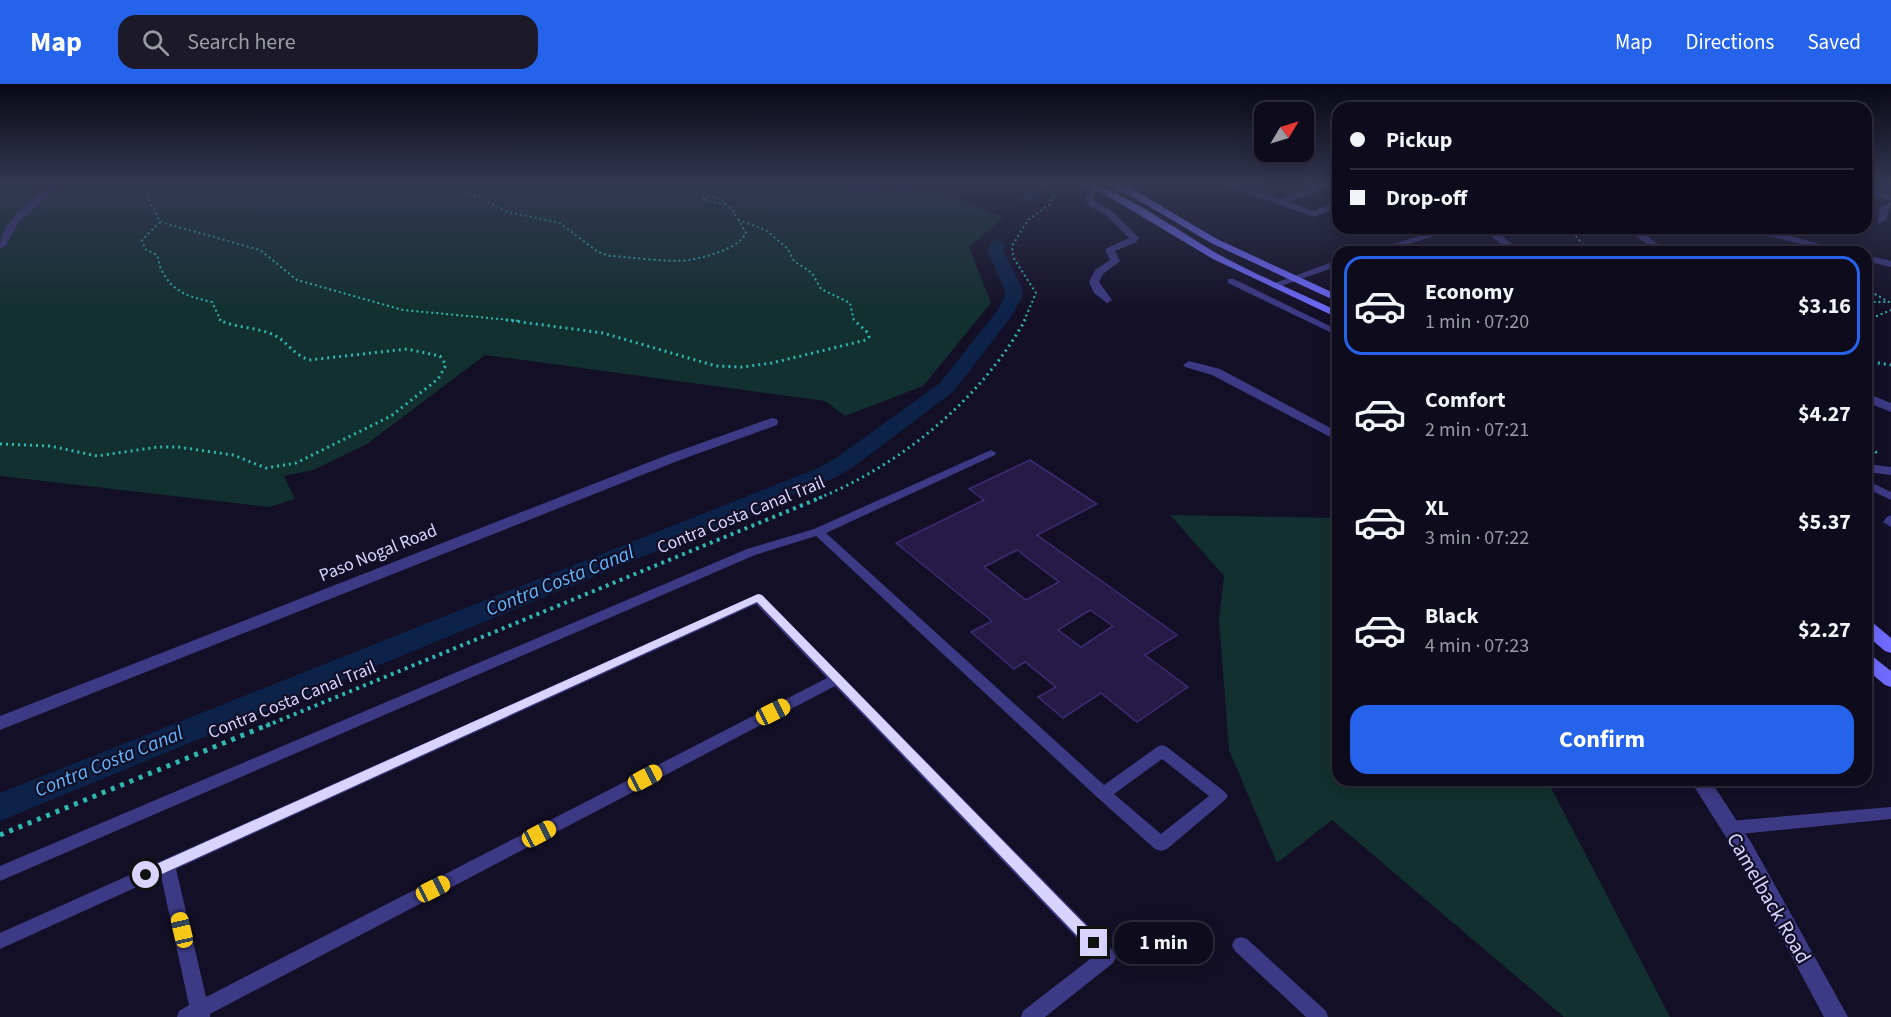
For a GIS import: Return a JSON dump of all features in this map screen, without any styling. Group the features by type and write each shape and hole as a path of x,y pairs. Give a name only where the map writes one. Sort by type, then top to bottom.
{"street":[{"path":"0,246 11,227"},
{"path":"1107,300 1098,291 1094,282 1099,272 1115,261 1110,250 1133,240 1134,237 1123,227"},
{"path":"1169,227 1216,257 1332,312"},
{"path":"1190,227 1214,241 1332,296"},
{"path":"1394,246 1434,234"},
{"path":"1494,234 1509,246"},
{"path":"1638,234 1656,246"},
{"path":"1773,234 1820,246"},
{"path":"1872,260 1891,264"},
{"path":"1275,285 1332,265"},
{"path":"1189,365 1216,372 1332,433"},
{"path":"1872,400 1891,408"},
{"name":"Paso Nogal Road","path":"0,723 675,457 772,422"},
{"path":"1872,469 1891,471"},
{"path":"1872,631 1891,647"},
{"path":"1872,665 1891,681"},
{"name":"Camelback Road","path":"1704,786 1730,828 1836,1017"}],"lane":[{"path":"1231,281 1332,330"},
{"path":"0,874 751,552 818,532 991,453"},
{"path":"1872,486 1891,497"},
{"path":"818,532 1103,794 1161,844 1220,796 1162,751 1103,794"},
{"path":"0,941 758,598 1107,957 1030,1017"},
{"path":"167,865 196,1015 837,679"},
{"path":"1730,828 1891,813"},
{"path":"1241,945 1319,1017"}],"path":[{"path":"0,444 50,446 97,456 158,447 178,447 233,455 266,468 296,463 391,416 438,379 446,365 440,356 407,349 309,360 296,355 278,337 259,329 220,321 212,302 182,294 172,288 167,275 160,268 160,258 157,254 145,249 142,240 154,227"},
{"path":"177,227 260,249 297,280 403,310 550,324 603,333 716,366 742,367 772,363 866,340 869,337 868,333 854,321 850,303 821,289 812,273 794,261 786,248 766,230 756,227"},
{"path":"565,227 598,252 621,257 688,260 731,246 743,239 746,233 742,227"},
{"name":"Contra Costa Canal Trail","path":"0,835 841,489 914,444 965,399 1025,322 1036,293 1012,257 1012,246 1024,227"},
{"path":"1572,234 1584,246"},
{"path":"1872,293 1890,306"},
{"path":"1872,303 1890,306"},
{"path":"1872,316 1877,316 1890,306"},
{"path":"1872,362 1891,365"}],"green space":[{"path":"0,227 993,227 969,247 991,303 923,386 845,416 825,401 485,355 367,444 313,470 284,476 295,499 269,507 0,476"},
{"path":"1170,515 1332,518 1332,786 1550,786 1670,1017 1564,1017 1332,820 1277,863 1229,750 1219,619 1224,576"}],"building":[{"path":"1030,460 1097,504 1037,535 1177,635 1145,655 1188,687 1137,722 1101,693 1063,718 1038,697 1056,687 1025,662 1014,669 971,632 992,621 896,543 984,500 969,489","holes":["1017,550 1059,582 1026,600 984,567","1090,610 1113,626 1081,647 1058,630"]}],"waterway":[{"name":"Contra Costa Canal","path":"0,807 826,473 844,463 947,387 1005,313 1014,296 1013,288 995,250 998,245"}],"route":[{"path":"146,875 758,598 1094,943"}]}
